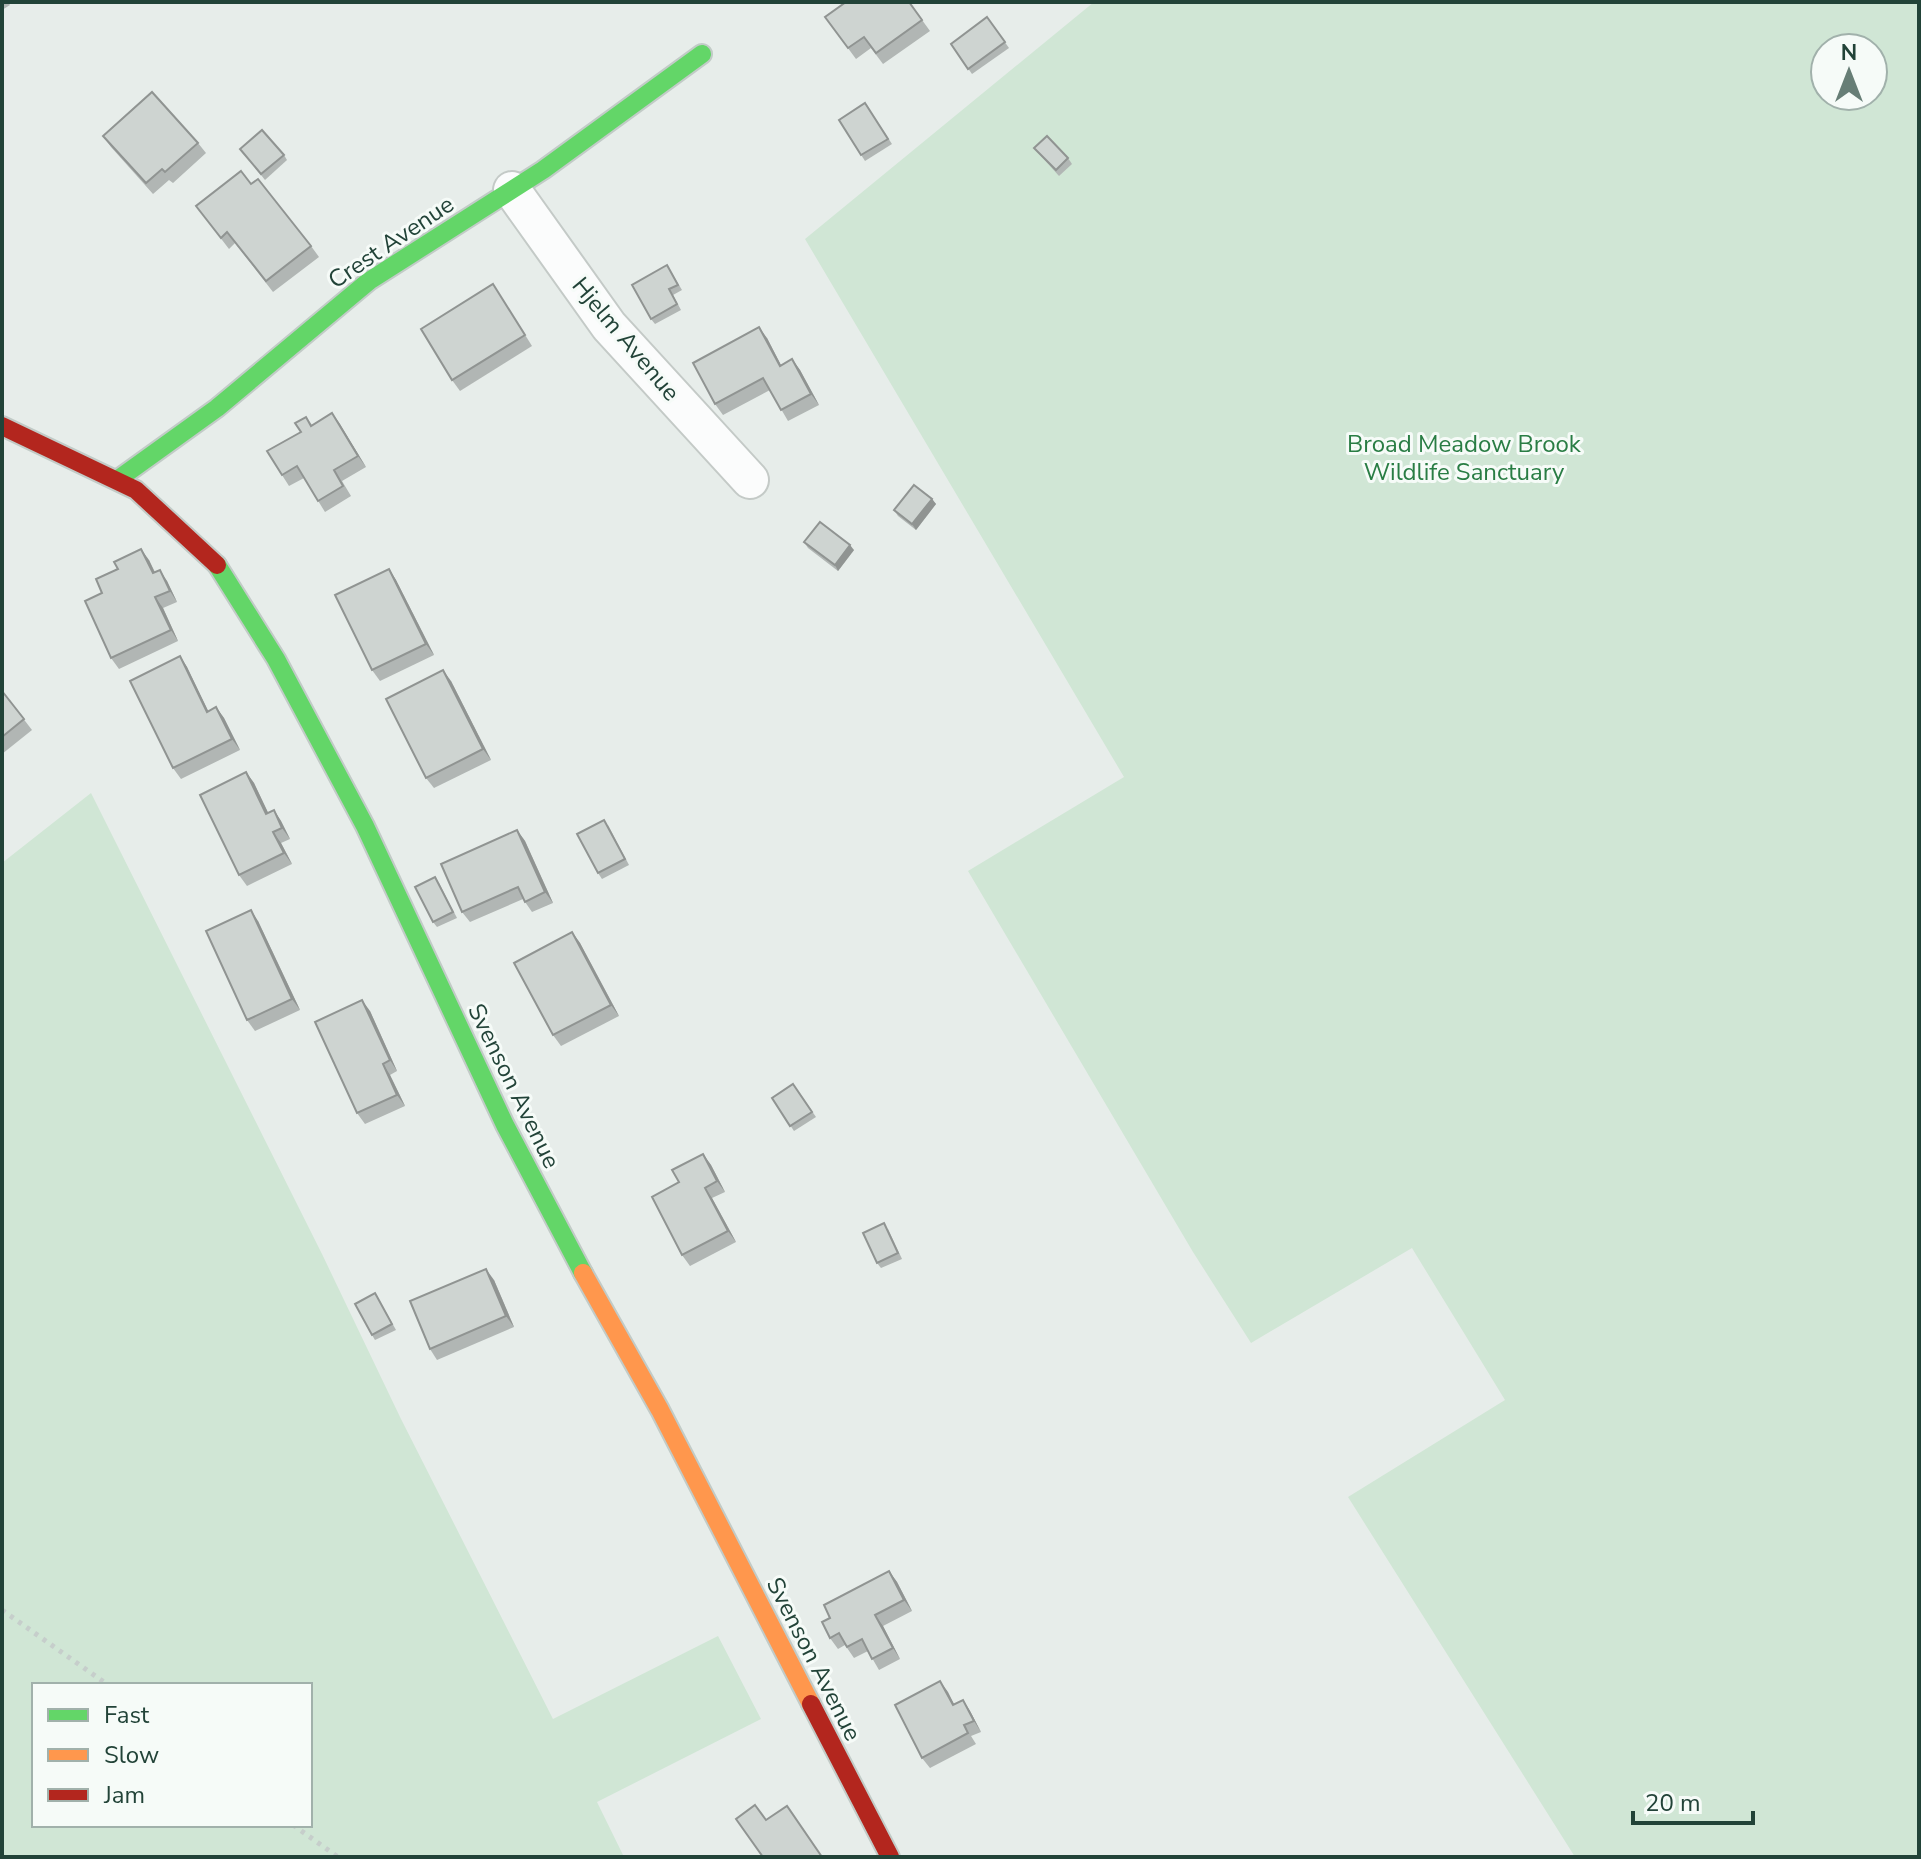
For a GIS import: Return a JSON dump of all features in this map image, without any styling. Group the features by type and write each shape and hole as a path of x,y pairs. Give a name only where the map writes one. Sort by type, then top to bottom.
{"street":[{"name":"Crest Avenue","path":"117,480 217,408 369,281 543,170 702,54"},
{"name":"Hjelm Avenue","path":"512,190 609,326 750,480"},
{"name":"Svenson Avenue","path":"2,426 136,490 220,568 276,659 365,826 505,1125 660,1410 890,1857"}],"path":[{"path":"2,1610 105,1683"},
{"path":"296,1827 338,1857"}],"green space":[{"name":"Broad Meadow Brook Wildlife Sanctuary","path":"1094,2 1919,2 1919,1857 1575,1857 1348,1497 1505,1400 1412,1248 1251,1343 1193,1252 968,871 1124,777 805,239"},
{"path":"91,793 553,1719 718,1636 761,1719 597,1802 624,1857 2,1857 2,863"}],"building":[{"path":"846,2 909,2 922,20 876,53 864,37 848,48 825,17"},
{"path":"987,17 1005,42 968,69 951,44"},
{"path":"152,92 198,143 165,172 162,169 146,183 103,136"},
{"path":"865,103 888,139 861,155 839,120"},
{"path":"262,130 284,155 261,174 240,149"},
{"path":"1047,136 1068,158 1056,170 1034,148"},
{"path":"241,171 251,184 258,179 311,246 266,281 227,232 221,238 196,206"},
{"path":"667,265 678,285 669,289 677,304 651,319 632,285"},
{"path":"493,284 525,335 452,380 421,329"},
{"path":"759,327 780,366 792,359 811,394 781,410 763,378 715,404 693,363"},
{"path":"332,413 358,456 334,470 343,486 318,501 297,466 282,475 267,451 301,432 295,423 306,417 311,426"},
{"path":"914,485 932,499 912,524 894,510"},
{"path":"820,522 850,545 835,565 804,542"},
{"path":"141,549 153,573 160,570 170,591 155,597 171,630 111,658 85,601 102,593 96,579 118,569 114,562"},
{"path":"389,569 426,644 372,670 335,595"},
{"path":"180,656 207,712 216,707 232,739 173,768 130,681"},
{"path":"443,670 483,749 426,778 386,699"},
{"path":"2,691 24,719 2,737"},
{"path":"246,772 266,814 274,810 282,828 273,832 284,853 239,875 200,795"},
{"path":"604,820 625,859 598,873 577,834"},
{"path":"517,830 545,892 525,902 518,887 462,912 441,864"},
{"path":"435,877 453,912 433,922 415,887"},
{"path":"251,910 292,999 247,1020 206,931"},
{"path":"572,932 611,1005 553,1035 514,963"},
{"path":"362,1000 390,1060 383,1064 397,1095 357,1113 315,1022"},
{"path":"793,1084 812,1112 790,1126 772,1098"},
{"path":"703,1154 717,1181 705,1188 728,1231 682,1255 652,1197 679,1182 672,1170"},
{"path":"884,1223 898,1253 877,1263 863,1233"},
{"path":"486,1269 506,1316 430,1349 410,1301"},
{"path":"375,1293 392,1324 372,1335 355,1304"},
{"path":"889,1571 904,1600 875,1615 893,1648 872,1659 862,1639 847,1647 839,1633 830,1638 822,1622 830,1618 824,1605"},
{"path":"940,1681 953,1705 963,1700 974,1721 964,1725 968,1733 922,1758 895,1705"},
{"path":"755,1805 766,1820 787,1806 822,1857 763,1857 736,1819"}],"traffic: fast":[{"path":"117,480 217,408 369,281 543,170 702,54"},
{"path":"217,565 276,659 365,826 505,1125 583,1273"}],"traffic: slow":[{"path":"583,1273 660,1410 811,1704"}],"traffic: jam":[{"path":"2,426 136,490 217,565"},
{"path":"811,1704 890,1857"}]}
